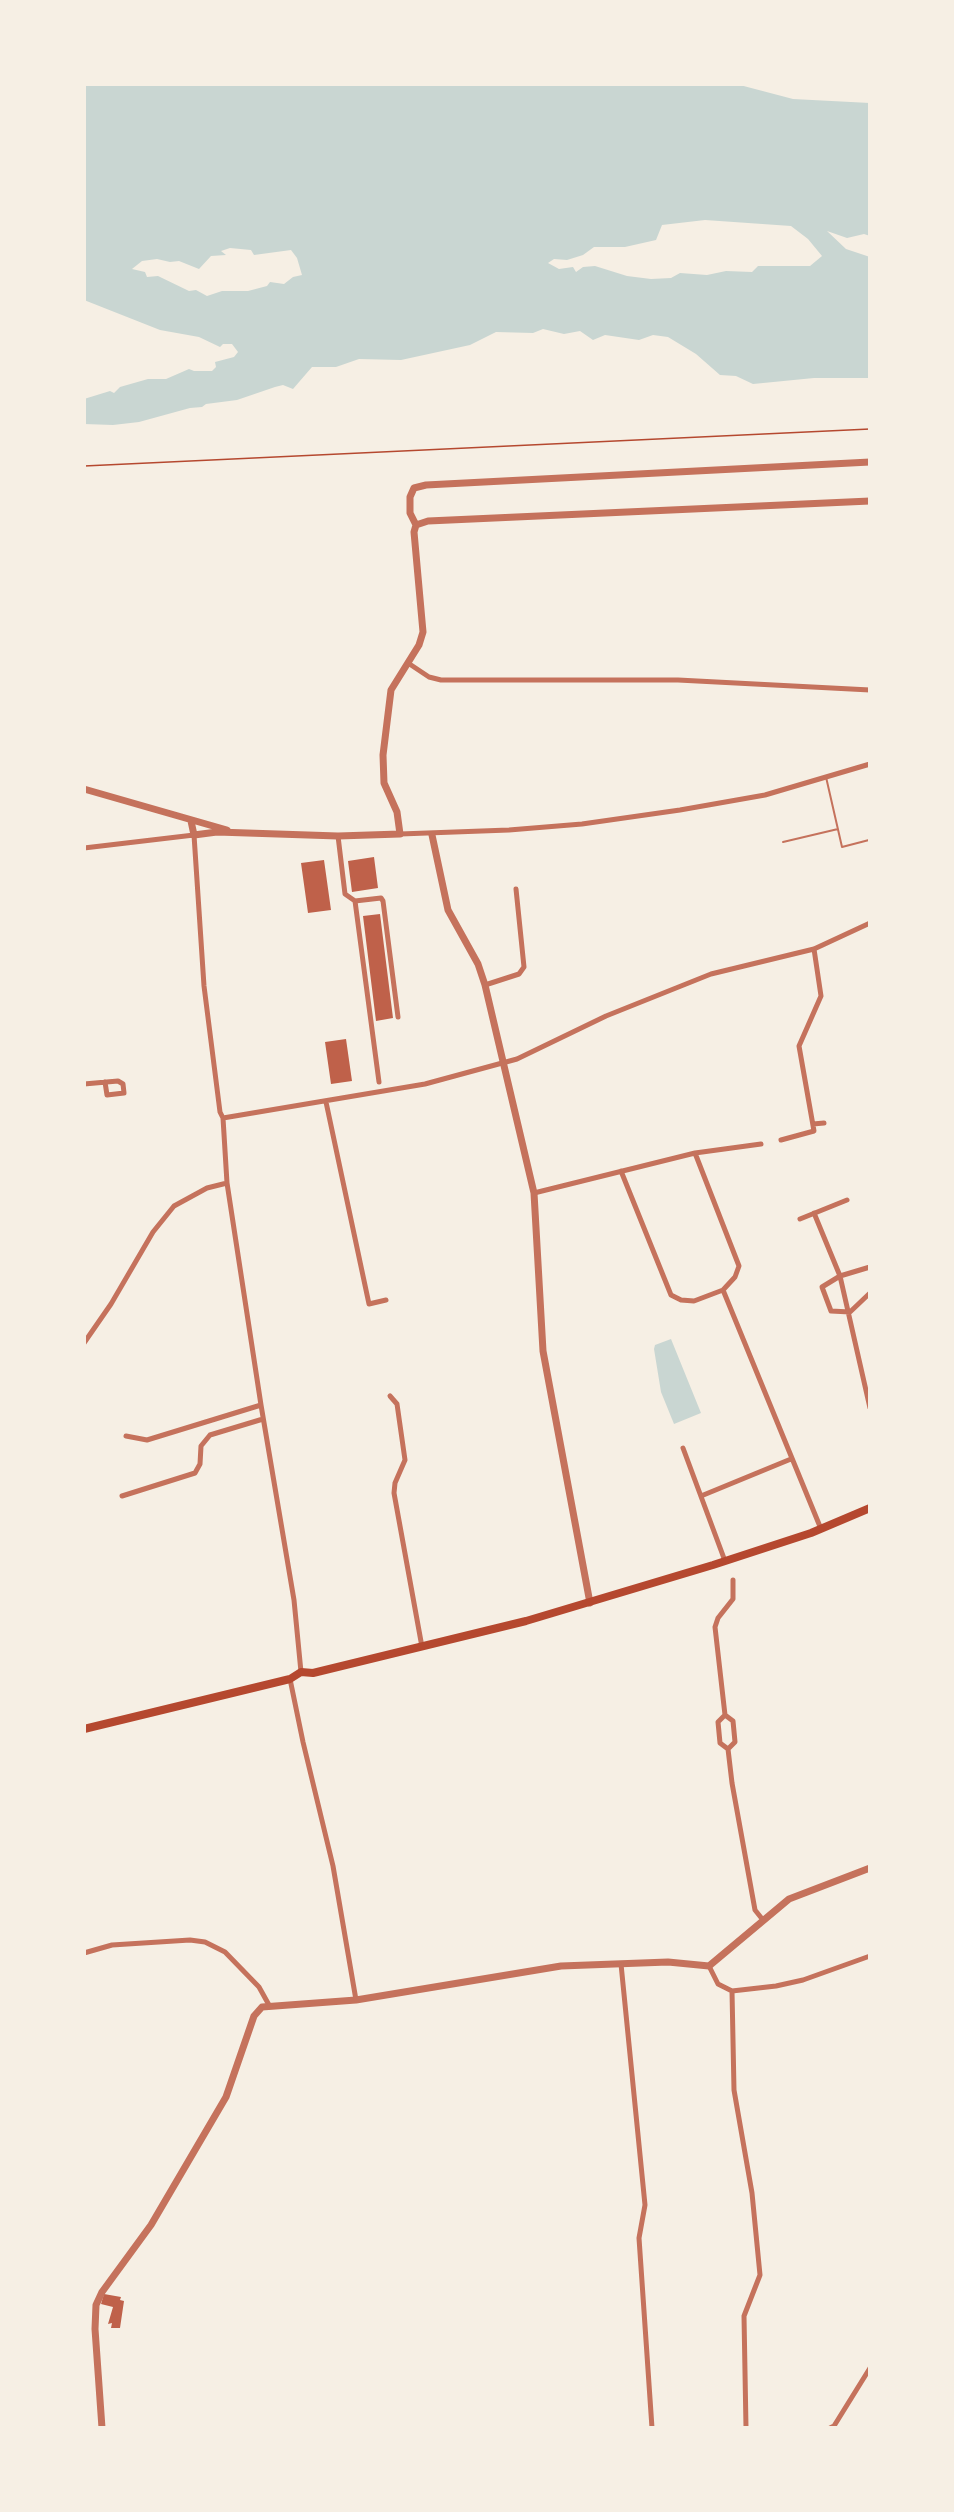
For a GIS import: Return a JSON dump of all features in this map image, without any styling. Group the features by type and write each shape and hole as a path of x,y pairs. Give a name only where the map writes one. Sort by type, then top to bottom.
{"main road":[{"path":"84,1729 290,1679 301,1672 313,1673 422,1647 590,1603 821,1529 870,1508"}],"street":[{"path":"400,834 397,812 384,783 383,755 391,690 420,645 423,632 414,532 416,525 410,513 410,497 414,488 870,462"},
{"path":"416,525 428,520 870,501"},
{"path":"408,663 429,677 441,680 678,680 870,690"},
{"path":"84,848 238,832 338,836 432,835 582,824 765,795 870,764"},
{"path":"84,789 191,821 238,832"},
{"path":"191,821 194,835 204,986 220,1112 223,1118 228,1183 263,1419 294,1600 301,1672"},
{"path":"432,835 448,910 478,964 485,985 501,1063 519,1122 534,1193 543,1351 590,1603"},
{"path":"338,836 345,894 355,902 379,1082"},
{"path":"485,985 519,975 524,967 516,889"},
{"path":"355,902 381,898 383,901 398,1017"},
{"path":"223,1118 425,1084 501,1063 548,1046 606,1016 711,974 814,949 870,923"},
{"path":"781,1140 814,1131 800,1046 821,996 814,949"},
{"path":"84,1084 105,1082"},
{"path":"326,1102 369,1304 386,1300"},
{"path":"813,1124 824,1123"},
{"path":"534,1193 695,1153 761,1144"},
{"path":"621,1171 671,1296 694,1301 723,1290 735,1277 739,1266 695,1153"},
{"path":"84,1342 111,1304 153,1232 174,1206 207,1188 228,1183"},
{"path":"801,1219 847,1200"},
{"path":"814,1213 840,1276 870,1408"},
{"path":"870,1267 840,1276 822,1287 831,1311 850,1312 870,1293"},
{"path":"723,1290 821,1529"},
{"path":"390,1396 397,1404 405,1460 395,1483 394,1493 422,1647"},
{"path":"126,1437 147,1440 261,1405"},
{"path":"122,1496 195,1473 200,1464 201,1446 210,1435 263,1419"},
{"path":"683,1448 725,1561"},
{"path":"701,1496 791,1459"},
{"path":"725,1715 715,1627 718,1618 733,1599 733,1580"},
{"path":"290,1679 333,1866 356,2000"},
{"path":"725,1715 718,1722 720,1743 728,1749 732,1783 755,1906 763,1920"},
{"path":"725,1715 733,1720 735,1742 728,1749"},
{"path":"102,2428 94,2329 96,2305 102,2292 152,2225 226,2097 254,2016 262,2007 356,2000 561,1966 668,1962 709,1966 795,1896 870,1868"},
{"path":"84,1953 112,1945 190,1940 205,1942 225,1952 259,1987 269,2005"},
{"path":"709,1966 718,1984 732,1991 804,1980 870,1956"},
{"path":"621,1964 645,2205 639,2238 652,2428"},
{"path":"732,1991 734,2090 752,2193 760,2275 744,2316 746,2428"},
{"path":"830,2428 834,2426 870,2368"}],"lane":[{"path":"826,777 842,846 869,840"},
{"path":"783,842 838,829"}],"path":[{"path":"84,465 870,429"}],"shaded area":[{"path":"84,84 736,84 793,99 870,103 870,236 864,234 847,238 827,231 846,249 870,257 870,378 814,378 753,384 736,376 720,375 696,354 668,337 653,335 639,340 605,335 593,340 580,331 564,334 543,329 533,333 496,332 470,345 401,360 359,359 336,367 312,367 293,389 283,385 237,400 206,404 202,407 190,408 139,422 113,425 84,424 84,399 110,391 114,393 120,387 148,379 166,379 189,369 212,371 216,367 215,362 234,357 238,352 232,344 223,344 220,347 199,337 160,330 84,300","holes":["705,220 791,226 808,239 822,256 810,266 758,266 752,272 726,271 707,275 680,273 671,278 651,279 627,276 595,266 583,267 576,272 573,267 559,269 548,263 554,259 567,260 583,255 594,247 625,247 656,240 662,225","230,248 251,250 254,255 291,250 297,258 302,275 293,277 284,284 270,282 267,286 248,291 222,291 207,296 196,290 189,291 158,276 147,277 145,272 132,269 142,261 157,259 170,262 179,261 199,269 211,256 226,255 221,251"]},
{"path":"671,1339 701,1413 674,1424 661,1392 654,1349 655,1345"}],"building":[{"path":"374,857 378,888 352,892 348,861"},
{"path":"324,860 331,910 308,913 301,863"},
{"path":"380,914 393,1018 376,1021 363,916"},
{"path":"346,1039 352,1081 331,1084 325,1042"},
{"path":"104,2294 121,2297 120,2300 124,2301 120,2328 111,2328 112,2323 108,2324 113,2307 101,2304"}]}
